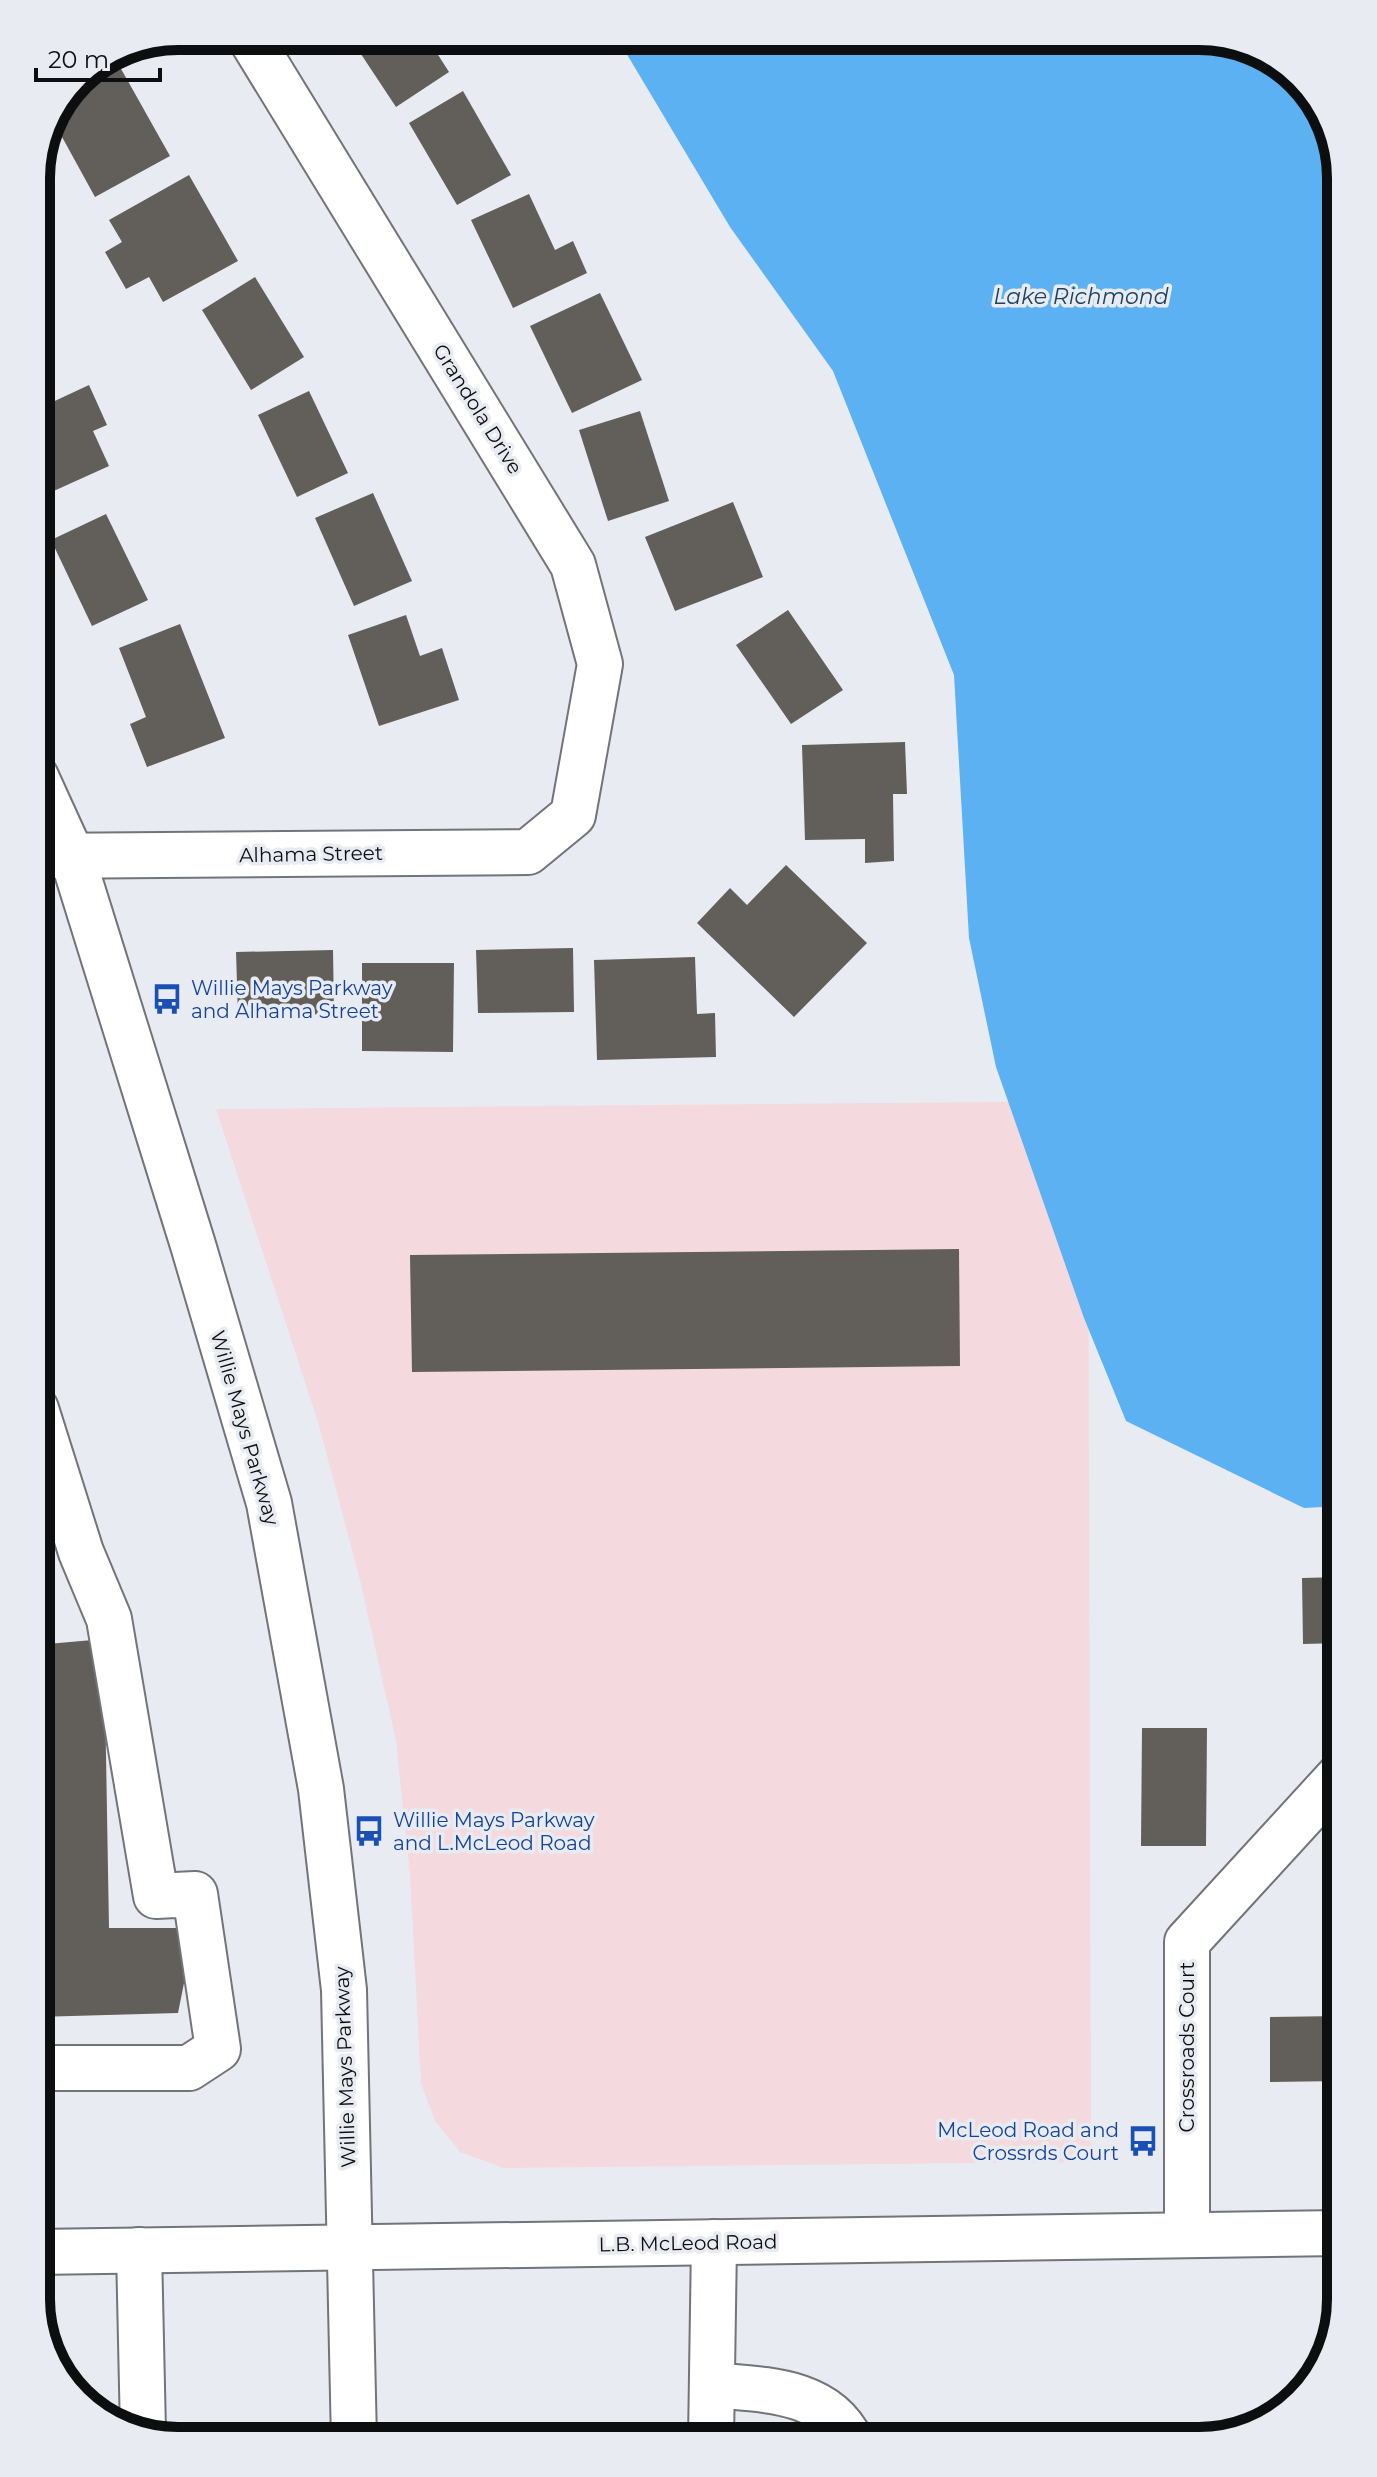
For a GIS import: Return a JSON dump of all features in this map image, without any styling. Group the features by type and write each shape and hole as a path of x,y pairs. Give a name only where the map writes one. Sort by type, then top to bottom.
{"street":[{"name":"Grandola Drive","path":"258,50 573,565 600,664 573,815"},
{"name":"Alhama Street","path":"54,856 528,852 573,815"},
{"name":"Willie Mays Parkway","path":"54,856 193,1245 269,1503 321,1789 344,1990 354,2427"},
{"path":"50,1453 81,1552 109,1619 156,1896 195,1894 218,2049 189,2068 50,2068"},
{"name":"Crossroads Court","path":"1187,2235 1187,1942 1327,1789"},
{"name":"L.B. McLeod Road","path":"50,2252 1327,2233"},
{"path":"711,2427 714,2242"},
{"path":"139,2250 143,2422"},
{"path":"712,2385 791,2393 819,2407 844,2427"}],"shaded area":[{"path":"1088,1101 1091,2162 504,2168 460,2152 435,2121 421,2083 410,1874 396,1741 360,1580 318,1422 216,1109"}],"water":[{"name":"Lake Richmond","path":"624,50 1208,50 1240,57 1270,72 1295,94 1314,121 1323,145 1327,178 1327,1507 1304,1508 1126,1421 1084,1318 996,1067 969,938 954,675 833,371 730,227"}],"building":[{"path":"358,50 435,50 449,72 396,107"},
{"path":"120,67 170,156 95,197 59,132 72,107 95,81"},
{"path":"463,91 511,175 457,205 409,123"},
{"path":"189,175 238,261 163,302 149,277 126,289 105,252 122,242 109,220"},
{"path":"529,194 555,250 573,241 587,273 513,308 471,220"},
{"path":"255,277 304,357 251,390 202,310"},
{"path":"600,293 642,380 572,413 530,326"},
{"path":"89,385 107,425 93,431 109,466 50,493 50,403"},
{"path":"309,391 348,473 297,497 258,415"},
{"path":"640,411 669,501 608,521 579,430"},
{"path":"373,493 412,581 354,606 315,518"},
{"path":"733,502 763,577 675,611 645,537"},
{"path":"106,514 148,600 92,626 51,540"},
{"path":"788,610 843,690 791,724 736,645"},
{"path":"406,615 420,656 442,648 459,700 379,726 348,635"},
{"path":"180,624 225,738 147,767 130,724 146,717 119,648"},
{"path":"905,742 907,794 893,794 894,861 865,863 865,839 805,840 802,745"},
{"path":"786,865 867,943 794,1017 697,923 730,888 747,905"},
{"path":"573,948 574,1012 478,1013 476,950"},
{"path":"333,950 334,1014 238,1016 236,952"},
{"path":"695,957 697,1014 715,1013 716,1057 597,1060 594,960"},
{"path":"362,963 454,963 453,1052 362,1051"},
{"path":"959,1249 960,1366 412,1372 410,1255"},
{"path":"1327,1577 1327,1643 1303,1644 1302,1578"},
{"path":"104,1639 109,1928 195,1928 178,2013 50,2017 50,1644"},
{"path":"1142,1728 1207,1728 1206,1846 1141,1846"},
{"path":"1327,2016 1327,2081 1270,2082 1270,2017"}],"place":[{"name":"Willie Mays Parkway and Alhama Street","path":"167,999"},
{"name":"Willie Mays Parkway and L.McLeod Road","path":"369,1831"},
{"name":"McLeod Road and Crossrds Court","path":"1143,2141"}]}
